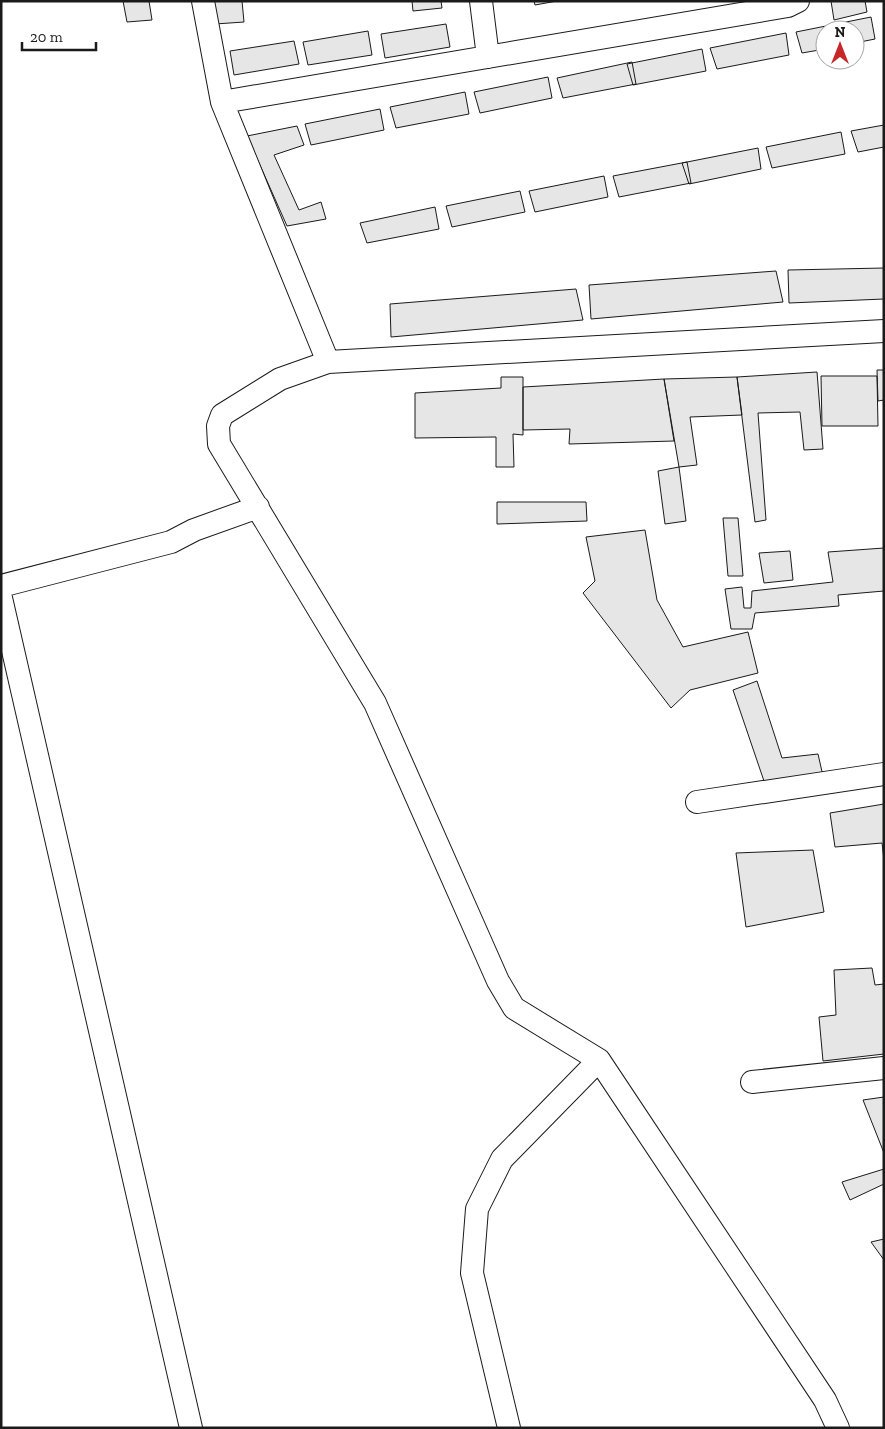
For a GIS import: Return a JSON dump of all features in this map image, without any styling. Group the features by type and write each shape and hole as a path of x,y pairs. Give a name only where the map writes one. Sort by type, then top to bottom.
{"street":[{"path":"203,1 222,102 328,362"},
{"path":"481,1 488,57"},
{"path":"222,102 788,6 798,1"},
{"path":"838,1428 825,1400 599,1060 514,1008 498,982 375,703 219,444 218,426 222,415 280,379 328,362 884,331"},
{"path":"1,586 171,542 194,530 258,507"},
{"path":"1,598 191,1428"},
{"path":"697,802 884,774"},
{"path":"509,1428 472,1273 477,1209 502,1159 599,1060"},
{"path":"752,1082 884,1068"}],"building":[{"path":"123,1 149,1 152,20 127,22"},
{"path":"212,1 242,1 244,22 215,24"},
{"path":"412,1 441,1 442,8 413,11"},
{"path":"534,1 557,1 535,5"},
{"path":"831,1 865,1 867,12 834,20"},
{"path":"871,17 875,39 865,41 865,20 856,20"},
{"path":"446,24 450,47 385,58 381,34"},
{"path":"815,28 815,51 802,53 796,32"},
{"path":"368,31 372,55 308,65 303,42"},
{"path":"786,33 789,55 717,69 710,48"},
{"path":"294,41 299,64 234,75 230,51"},
{"path":"702,49 706,71 633,85 627,64"},
{"path":"632,62 636,84 563,98 557,78"},
{"path":"548,77 552,98 480,113 474,92"},
{"path":"465,92 469,114 396,128 390,107"},
{"path":"380,109 384,130 311,145 305,124"},
{"path":"884,125 884,147 858,152 851,131"},
{"path":"297,126 304,145 274,155 299,210 321,202 326,219 287,226 247,136"},
{"path":"841,132 845,154 772,168 766,147"},
{"path":"758,148 761,169 689,184 682,163"},
{"path":"687,162 691,183 619,197 613,176"},
{"path":"604,176 608,197 535,212 529,191"},
{"path":"520,191 525,212 452,227 446,206"},
{"path":"435,207 439,229 367,243 360,223"},
{"path":"884,268 884,299 789,303 788,270"},
{"path":"776,271 783,302 591,319 589,285"},
{"path":"576,289 583,320 391,337 390,304"},
{"path":"877,370 884,370 884,400 878,401"},
{"path":"817,372 823,449 804,450 800,412 758,413 766,520 755,522 737,377"},
{"path":"821,376 877,376 878,426 822,426"},
{"path":"501,377 523,377 523,435 513,434 514,467 496,467 496,437 415,438 415,393 501,388"},
{"path":"737,377 742,415 690,417 697,465 679,467 664,379"},
{"path":"664,379 674,441 569,444 570,429 523,430 523,387"},
{"path":"679,467 686,521 665,524 658,471"},
{"path":"497,502 586,502 587,521 497,524"},
{"path":"723,518 738,518 743,576 728,576"},
{"path":"645,530 657,600 683,647 748,632 758,673 690,690 671,708 583,593 595,581 586,537"},
{"path":"884,548 884,591 838,595 839,606 755,613 752,629 731,629 725,589 742,587 744,608 751,608 752,591 833,582 828,552"},
{"path":"790,551 793,580 764,583 759,553"},
{"path":"757,681 782,758 818,754 823,776 765,784 733,690"},
{"path":"884,804 884,860 882,843 835,847 830,813"},
{"path":"813,850 824,912 746,927 736,853"},
{"path":"872,968 875,985 884,984 884,1054 823,1061 819,1017 836,1015 834,970"},
{"path":"884,1097 884,1153 863,1100"},
{"path":"884,1169 884,1184 850,1200 842,1182"},
{"path":"884,1239 884,1260 871,1242"}]}
